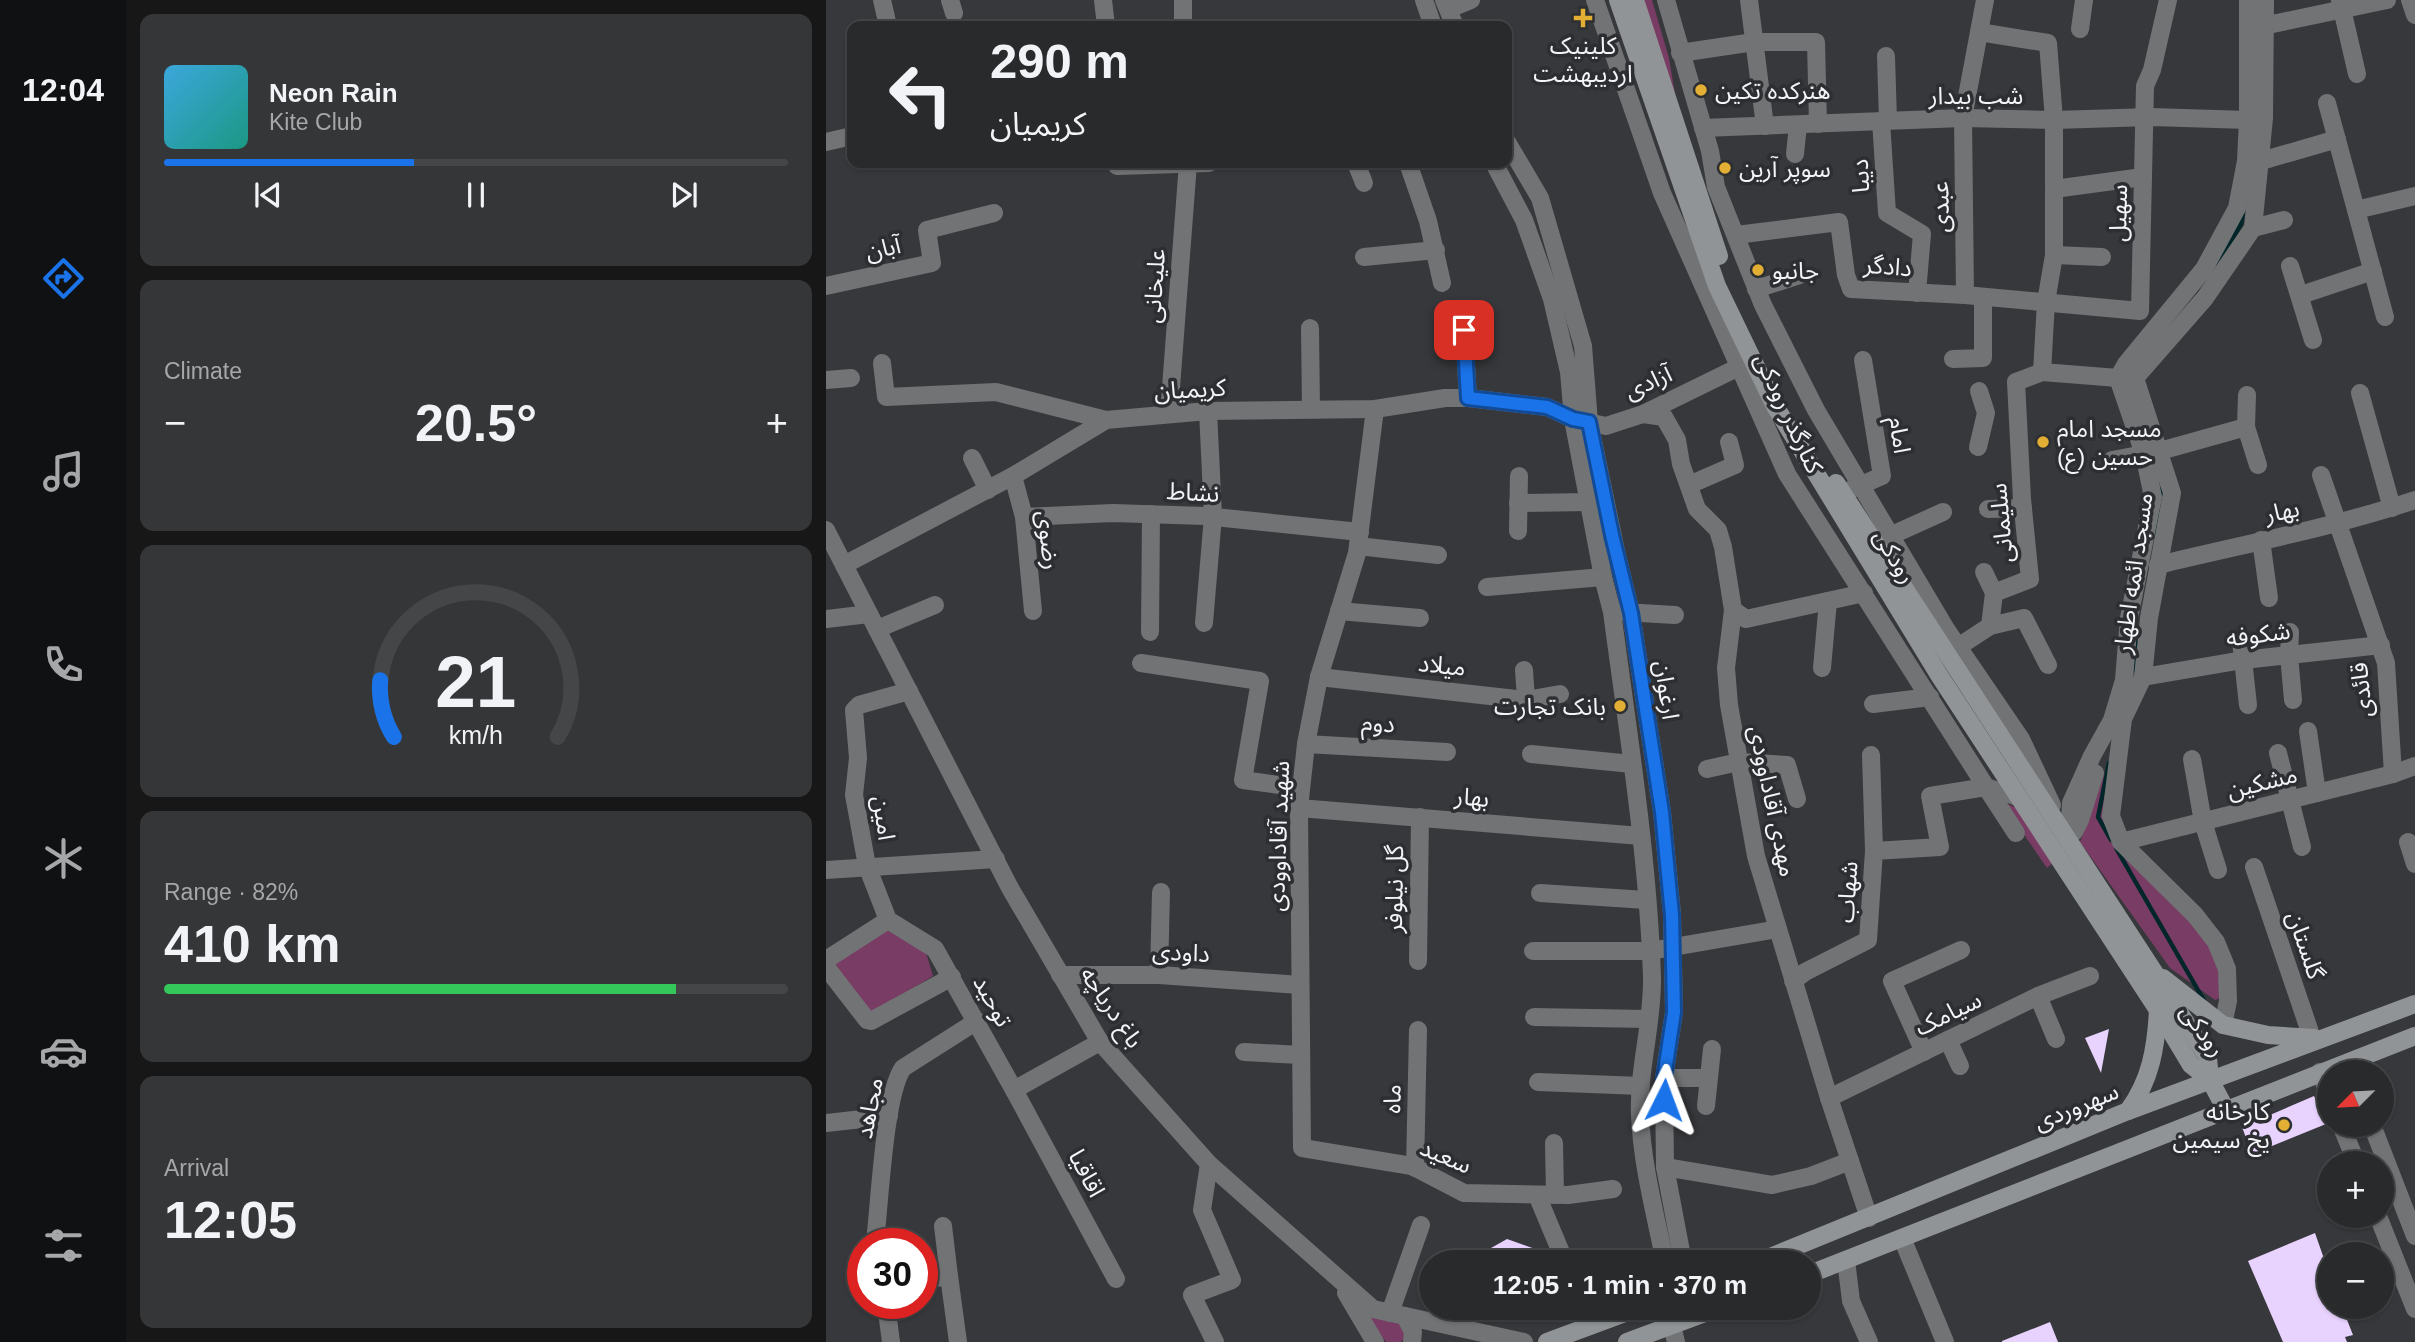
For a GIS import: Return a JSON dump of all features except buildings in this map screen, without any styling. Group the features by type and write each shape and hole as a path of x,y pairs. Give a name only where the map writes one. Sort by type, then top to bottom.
{"main road":[{"name":"رودکی","path":"1618,0 1717,286 1775,406 1939,675 2158,1010 2191,1065 2210,1080"},
{"name":"رودکی","path":"1635,0 1731,291 1783,395 1843,494 2069,839 2208,1058 2210,1080"},
{"path":"2154,972 2223,1025 2268,1035 2312,1038 2331,1036"},
{"name":"سهروردی","path":"1788,1250 2128,1111 2415,1004"},
{"path":"2128,1111 2137,1098 2153,1062 2158,1010"},
{"path":"2364,1060 2415,1036"},
{"path":"1821,1270 2317,1073"},
{"path":"2210,1080 2226,1110"},
{"path":"1547,1342 1606,1320"},
{"path":"1628,1342 1674,1334 1698,1320"}],"street":[{"path":"882,0 887,21"},
{"path":"1103,0 1105,21"},
{"path":"1182,0 1183,21"},
{"path":"1424,0 1431,21"},
{"path":"1449,12 1471,0"},
{"name":"کنارگذر رودکی","path":"1595,0 1662,193 1787,474 2016,833"},
{"path":"1665,0 1703,128 1716,187 1756,289 1816,410 1958,647 2021,739 2069,839 2055,852"},
{"path":"1749,0 1765,126"},
{"name":"عبدی","path":"1953,359 1983,358 1974,296 1963,118 1985,0"},
{"path":"2080,29 2084,0"},
{"name":"سهیل","path":"2140,311 2144,86 2152,70 2168,0"},
{"name":"مسجد ائمه اطهار","path":"2069,839 2071,803 2092,755 2143,677 2158,565 2172,493 2118,378 2126,364 2204,268 2237,208 2264,118 2256,28 2248,0"},
{"name":"مسجد ائمه اطهار","path":"2223,1025 2228,1001 2227,970 2216,942 2195,915 2121,842 2110,816 2129,618 2152,497 2152,453 2135,378 2205,298 2253,228 2253,161 2248,120 2256,28 2265,0"},
{"path":"2256,28 2342,5 2387,0"},
{"path":"2410,0 2415,15"},
{"path":"2342,5 2357,74"},
{"path":"1979,32 2048,43 2054,120 2054,255 2046,302 2042,372 2118,378"},
{"path":"1680,52 1754,42 1816,42 1818,124"},
{"path":"1885,121 1886,56"},
{"path":"2327,103 2385,317"},
{"name":"شب بیدار","path":"1703,128 1963,118 2054,120 2144,117 2248,120"},
{"name":"دیبا","path":"1885,121 1886,213 1922,234 1917,293"},
{"path":"1795,154 1798,125"},
{"path":"826,142 847,137"},
{"path":"2253,161 2337,139"},
{"name":"ارغوان","path":"1512,151 1540,198 1583,346 1581,421 1590,502 1631,613 1662,812 1672,915 1674,1012 1664,1078 1665,1167 1682,1250"},
{"name":"علیخانی","path":"1169,414 1188,168"},
{"path":"1358,168 1364,183"},
{"path":"1410,168 1436,250 1442,282"},
{"name":"ارغوان","path":"1497,168 1524,220 1552,299 1581,421 1607,551 1603,577 1612,612 1641,836 1652,980 1640,1113 1645,1164 1663,1250"},
{"path":"2054,189 2143,177"},
{"path":"1511,195 1531,183"},
{"path":"2356,210 2415,196"},
{"name":"آبان","path":"826,286 932,263 927,230 994,214"},
{"path":"2253,228 2284,220"},
{"name":"دادگر","path":"1736,235 1839,222 1846,275 1851,289 1974,296 2140,311"},
{"path":"1364,257 1436,250"},
{"path":"2054,255 2102,257"},
{"path":"2290,266 2314,340"},
{"path":"2301,295 2373,271"},
{"path":"1756,289 1800,275"},
{"path":"1310,328 1311,409"},
{"path":"1464,330 1468,398"},
{"name":"امام","path":"1843,494 1882,476 1863,360"},
{"path":"882,363 886,397 996,392 1106,420"},
{"name":"آزادی","path":"1581,421 1606,426 1643,414 1739,367"},
{"name":"سلیمانی","path":"1990,626 1994,593 2030,579 2016,382 2042,372"},
{"path":"826,380 851,378"},
{"path":"1978,447 1986,413 1979,391"},
{"path":"2360,393 2392,508"},
{"path":"2247,396 2246,426 2258,465"},
{"name":"کریمیان","path":"844,565 988,490 1106,420 1208,411 1375,409 1445,398 1468,398 1547,407 1581,421"},
{"name":"شهید آقاداوودی","path":"1302,1148 1299,808 1306,744 1319,677 1359,539 1375,409"},
{"path":"1204,623 1213,516 1208,411"},
{"path":"1986,413 2017,411"},
{"name":"مهدی آقاداوودی","path":"1643,414 1664,417 1677,440 1681,464 1698,509 1718,530 1733,610 1726,668 1729,705 1756,856 1829,1098 1869,1218"},
{"path":"2112,460 2152,453 2246,426"},
{"path":"1689,485 1735,465 1729,442"},
{"path":"972,458 988,490"},
{"path":"1518,531 1519,475"},
{"name":"قائدی","path":"2321,475 2336,525 2386,663 2393,774"},
{"name":"رضوی","path":"1013,476 1024,517 1032,611"},
{"name":"بهار","path":"2158,565 2336,525 2415,500"},
{"path":"1518,503 1590,502"},
{"path":"1988,509 2023,508"},
{"path":"1892,535 1943,512"},
{"name":"نشاط","path":"1024,517 1113,513 1213,516 1359,539 1438,555"},
{"path":"1150,632 1151,514"},
{"name":"باغ دریاچه","path":"826,530 996,859 1100,1042 1209,1164 1338,1281 1373,1309 1524,1342"},
{"path":"2261,540 2269,598"},
{"path":"1984,572 1994,593"},
{"path":"1487,587 1603,577"},
{"path":"1733,610 1746,619 1864,593"},
{"path":"1822,668 1828,601"},
{"path":"826,619 873,622 935,605"},
{"path":"1339,611 1420,618"},
{"path":"1612,612 1675,615"},
{"path":"1958,647 1990,626 2024,618 2048,665"},
{"path":"2290,632 2288,655 2293,700"},
{"path":"2241,641 2248,705"},
{"name":"شکوفه","path":"2143,677 2243,660 2381,645"},
{"path":"1141,663 1260,681 1243,780 1301,789"},
{"path":"1524,670 1526,700"},
{"name":"میلاد","path":"1319,677 1526,700 1560,694"},
{"name":"امین","path":"867,866 854,795 858,758 853,710 859,705 909,691"},
{"path":"1873,704 1930,697"},
{"path":"2308,730 2317,793"},
{"name":"دوم","path":"1306,744 1447,752"},
{"path":"2278,752 2302,847"},
{"path":"1531,754 1632,764"},
{"path":"1871,755 1874,851"},
{"path":"2192,759 2203,822 2218,870"},
{"path":"1707,769 1739,762 1787,765 1797,799"},
{"name":"مشکین","path":"2121,842 2393,774 2415,766"},
{"path":"1986,787 2018,796"},
{"name":"شهاب","path":"1793,981 1805,972 1868,940 1874,851 1940,847 1930,796 1986,787"},
{"name":"بهار","path":"1299,808 1641,836"},
{"name":"گل نیلوفر","path":"1418,961 1420,817"},
{"path":"2408,842 2415,864"},
{"path":"826,870 996,859"},
{"path":"826,960 888,920 867,866"},
{"name":"گلستان","path":"2254,867 2312,1038"},
{"path":"1159,975 1161,892"},
{"path":"1540,892 1646,900"},
{"name":"توحید","path":"888,920 935,949 1014,1090"},
{"path":"1533,951 1650,951 1778,929"},
{"path":"1924,1052 1892,981 1961,950"},
{"path":"826,967 867,1020 871,1021 952,977"},
{"name":"داودی","path":"1060,975 1159,975 1300,985"},
{"name":"سیامک","path":"1829,1098 2038,996 2091,976"},
{"path":"2038,996 2056,1038"},
{"path":"1534,1017 1648,1019"},
{"name":"مجاهد","path":"876,1228 889,1116 897,1077 903,1068 977,1021"},
{"name":"ماه","path":"1415,1168 1418,1030"},
{"path":"1948,1040 1960,1066"},
{"path":"1014,1090 1100,1042"},
{"path":"1706,1106 1712,1049"},
{"path":"1244,1052 1301,1055"},
{"path":"1664,1078 1707,1079"},
{"path":"1538,1082 1641,1086"},
{"name":"اقاقیا","path":"1014,1090 1116,1279"},
{"path":"826,1122 889,1116"},
{"path":"2377,1138 2415,1236"},
{"path":"1554,1143 1546,1195 1562,1250"},
{"name":"سعید","path":"1302,1148 1415,1168 1464,1194 1546,1195 1613,1189"},
{"path":"1665,1167 1772,1185 1811,1177 1850,1161"},
{"path":"1209,1164 1202,1210 1232,1280 1192,1295 1215,1342"},
{"path":"1412,1342 1413,1332 1398,1314 1421,1225"},
{"path":"943,1226 958,1342"},
{"path":"2383,1228 2415,1309"},
{"path":"1902,1238 1945,1342"},
{"path":"1846,1260 1851,1301 1869,1342"},
{"path":"938,1278 949,1276"},
{"path":"1338,1281 1375,1342"},
{"path":"888,1319 891,1342"},
{"path":"1590,1320 1592,1325"}],"shaded area":[{"path":"1641,0 1652,0 1669,58 1678,112"},
{"path":"2116,741 2108,815 2214,943 2226,996 2215,1000 2170,968 2080,842"},
{"path":"2001,801 2021,810 2056,860 2047,868"},
{"path":"887,930 925,949 933,976 872,1013 830,962"},
{"path":"1366,1314 1399,1321 1405,1329 1405,1338 1401,1342 1386,1342"}],"waterway":[{"path":"2217,264 2241,224 2243,213"},
{"path":"2156,535 2162,489"},
{"path":"2133,670 2138,641"},
{"path":"2109,763 2098,817 2111,840"},
{"path":"2116,848 2206,1004"}],"place":[{"name":"کلینیک اردیبهشت","path":"1583,18"},
{"name":"هنرکده تکین","path":"1701,90"},
{"name":"سوپر آرین","path":"1725,168"},
{"name":"جانبو","path":"1758,270"},
{"name":"مسجد امام حسین (ع)","path":"2043,442"},
{"name":"بانک تجارت","path":"1620,706"},
{"name":"کارخانه یخ سیمین","path":"2284,1125"}],"route":[{"path":"1464,330 1468,398 1547,407 1573,419 1589,422 1631,613 1662,812 1672,915 1674,1012 1664,1078 1664,1100"}]}
